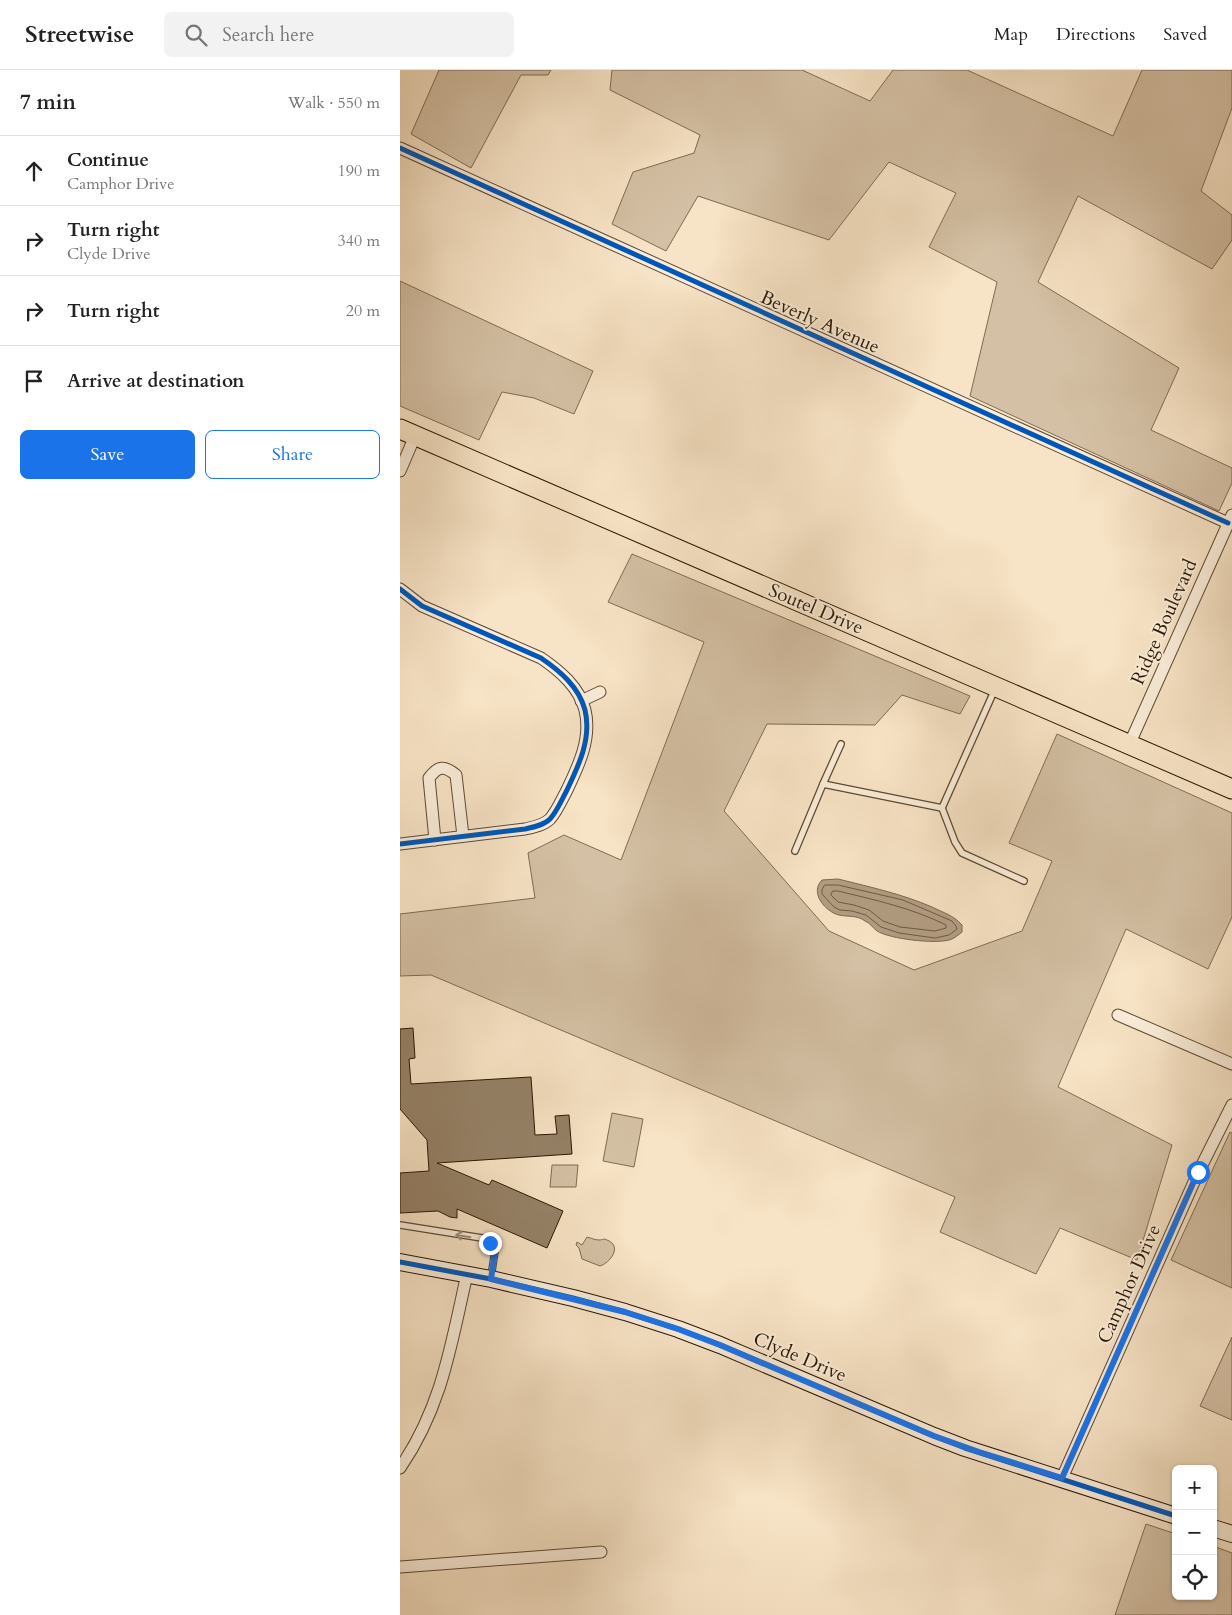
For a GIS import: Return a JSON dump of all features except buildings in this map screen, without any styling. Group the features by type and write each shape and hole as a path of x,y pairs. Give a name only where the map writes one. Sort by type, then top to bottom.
{"main road":[{"name":"Soutel Drive","path":"408,432 1232,789"}],"street":[{"name":"Beverly Avenue","path":"400,148 1230,519"},
{"path":"400,470 408,432"},
{"name":"Ridge Boulevard","path":"1129,745 1230,519"},
{"path":"400,589 422,606 541,658 558,670 572,685 581,701 585,711 587,726 581,758 557,809 549,820 538,826 526,829 400,844"},
{"path":"581,701 600,692"},
{"path":"435,840 429,778 435,770 442,768 450,770 456,775 464,836"},
{"path":"1118,1015 1232,1064"},
{"name":"Camphor Drive","path":"1062,1478 1198,1172 1232,1106"},
{"name":"Clyde Drive","path":"400,1262 491,1279 591,1303 678,1329 934,1436 1172,1515"},
{"path":"400,1468 419,1438 438,1394 467,1274"},
{"path":"1217,1529 1232,1534"},
{"path":"400,1567 601,1552"}],"lane":[{"path":"996,687 942,808 955,842 962,853 1024,881"},
{"path":"795,851 841,744"},
{"path":"823,784 942,808"},
{"path":"400,1226 482,1238 490,1243 495,1251 491,1279"}],"shaded area":[{"path":"439,70 551,70 548,75 521,75 471,168 411,134"},
{"path":"612,70 802,70 870,101 893,70 967,70 1113,136 1142,70 1232,70 1232,108 1201,191 1232,215 1232,240 1212,269 1078,196 1038,282 1179,368 1151,430 1232,468 1232,483 1219,511 970,396 997,282 929,247 956,193 889,162 829,240 698,196 666,251 612,224 633,172 694,153 700,135 610,90"},
{"path":"400,281 593,371 574,414 534,398 502,392 479,440 400,406"},
{"path":"632,554 970,696 960,714 902,695 875,725 767,724 724,811 829,931 914,970 1022,931 1052,861 1009,843 1057,734 1232,813 1232,917 1208,969 1126,929 1058,1087 1172,1145 1137,1260 1060,1228 1036,1274 940,1232 955,1197 431,975 400,976 400,914 535,898 528,853 564,835 621,860 704,642 608,602"},
{"path":"612,1113 643,1119 634,1167 603,1161"},
{"path":"1230,1132 1232,1133 1232,1288 1171,1260"},
{"path":"552,1165 578,1165 576,1187 550,1187"},
{"path":"587,1237 598,1240 606,1239 612,1243 614,1250 608,1262 600,1266 582,1259 579,1248 576,1245 577,1242 582,1245"},
{"path":"1232,1337 1232,1420 1200,1406"},
{"path":"1146,1524 1172,1533 1172,1600 1217,1600 1217,1547 1232,1553 1232,1615 1115,1615"}],"water":[{"path":"838,879 921,902 955,919 962,925 962,932 954,938 942,941 912,940 883,934 859,918 839,915 824,906 818,896 818,885 822,880"}],"cycle path":[{"path":"400,148 1228,523"},
{"path":"400,589 422,606 541,658 568,680 582,702 587,721 583,753 559,806 548,821 539,826 525,829 400,844"},
{"path":"400,1262 491,1279 573,1298 678,1329 965,1448 1172,1515"}],"route":[{"path":"490,1243 495,1251 491,1279 573,1298 678,1329 934,1436 1062,1478 1198,1172"}]}
